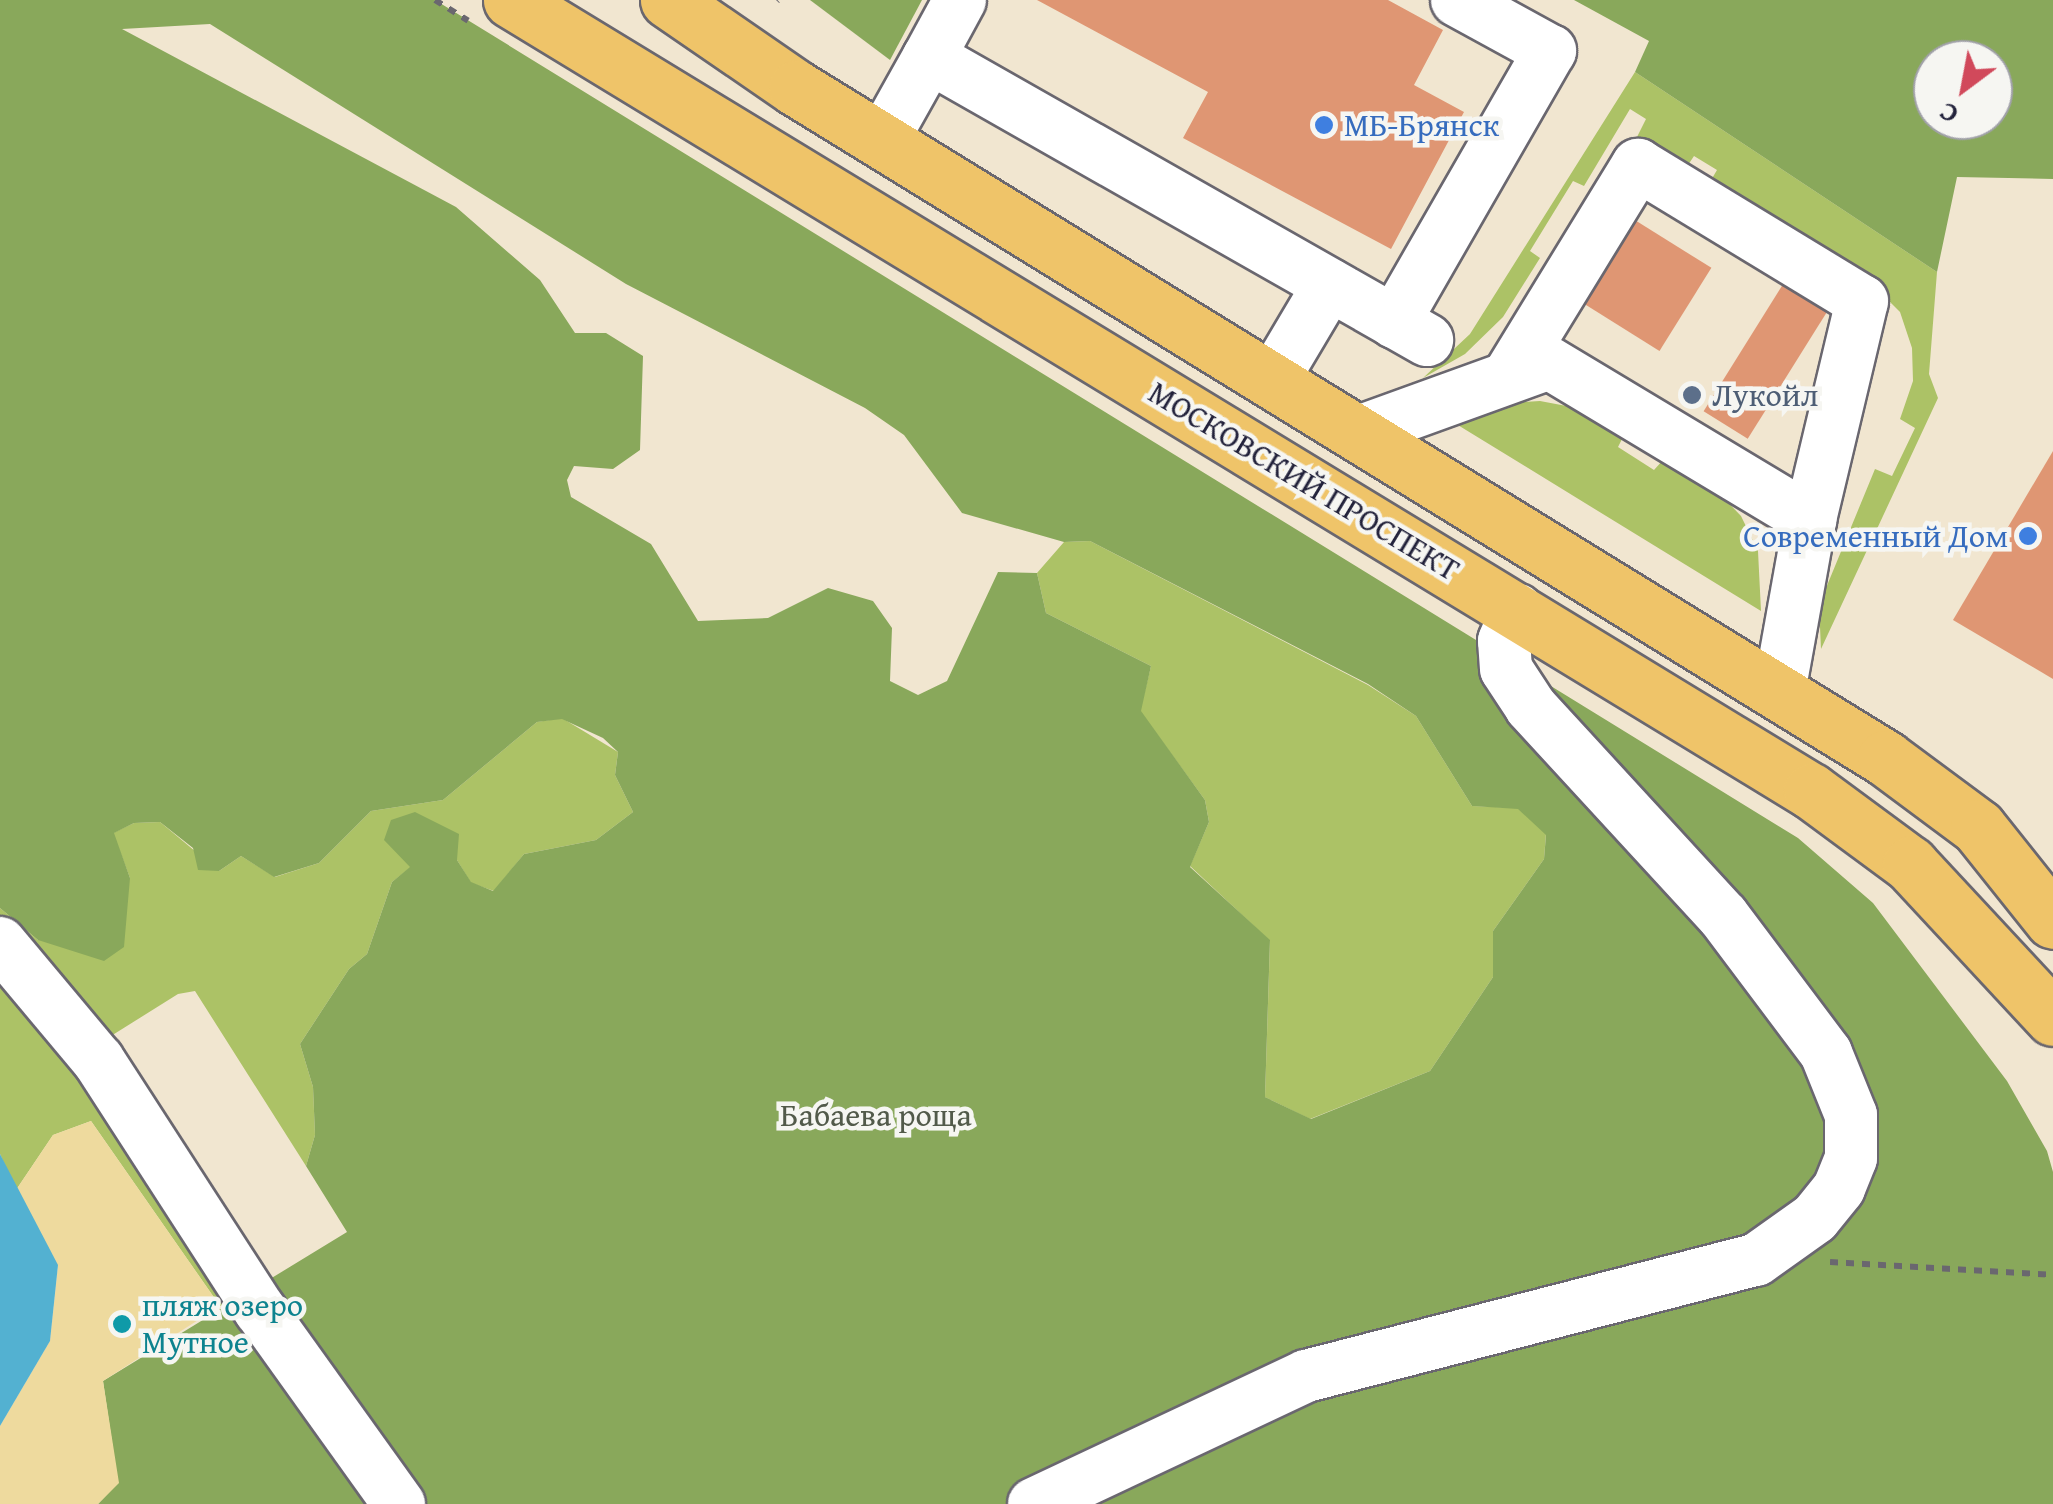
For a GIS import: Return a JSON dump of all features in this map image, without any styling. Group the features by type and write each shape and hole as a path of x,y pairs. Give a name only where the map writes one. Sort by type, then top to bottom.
{"main road":[{"name":"МОСКОВСКИЙ ПРОСПЕКТ","path":"511,0 1517,610 1866,828 1944,896 2053,1018"},
{"name":"МОСКОВСКИЙ ПРОСПЕКТ","path":"668,0 882,141 1951,803 1997,849 2053,920"}],"lane":[{"path":"882,141 960,0"},
{"path":"930,57 1410,331 1550,51 1457,0"},
{"path":"1508,378 1638,165 1862,302 1810,520 1779,693"},
{"path":"1272,381 1329,285"},
{"path":"1356,433 1549,363 1810,520"},
{"path":"1034,1504 1306,1376 1756,1260 1815,1218 1839,1188 1852,1158 1851,1115 1826,1053 1723,916 1522,694 1506,669 1504,641 1517,610"},
{"path":"0,943 98,1060 260,1310 399,1504"}],"path":[{"path":"1756,1260 2053,1275"}],"green space":[{"name":"Бабаева роща","path":"0,0 435,0 1798,838 1873,903 2007,1081 2047,1151 2053,1172 2053,1504 98,1504 118,1483 103,1381 347,1232 306,1166 315,1135 313,1087 300,1044 349,969 367,954 392,882 410,867 384,840 391,820 415,812 459,834 457,860 471,882 493,891 524,854 596,840 633,812 615,775 618,752 603,738 562,719 537,722 443,800 371,811 319,863 274,877 241,856 219,871 198,870 193,848 160,822 134,823 114,833 130,878 124,947 104,961 38,940 0,908","holes":["210,24 626,284 865,408 904,435 962,513 1064,542 1090,541 1368,684 1416,716 1472,806 1518,809 1546,835 1544,859 1493,931 1493,977 1430,1071 1311,1119 1265,1097 1270,940 1190,867 1209,822 1205,800 1141,711 1151,666 1046,613 1037,573 998,572 947,681 918,695 890,681 892,628 873,601 828,588 768,618 698,621 651,544 571,497 567,480 574,466 613,469 640,450 643,356 606,333 575,333 540,280 456,207 122,29"]},
{"path":"810,0 922,0 890,60"},
{"path":"1574,0 2053,0 2053,179 1957,177 1937,272 1635,72 1649,41"},
{"path":"1635,72 1937,272 1929,374 1938,398 1821,649 1819,605 1875,469 1892,476 1915,428 1900,419 1913,381 1912,348 1900,312 1870,282 1707,187 1717,170 1694,156 1684,171 1635,141 1646,119 1630,109 1584,186 1573,181 1530,251 1540,258 1503,317 1465,354 1423,378 1470,334"},
{"path":"1540,401 1577,408 1624,435 1618,447 1654,470 1663,460 1719,493 1741,516 1758,551 1761,611 1448,419 1504,403"},
{"path":"1090,541 1368,685 1416,716 1472,806 1518,808 1546,834 1544,859 1493,931 1493,977 1430,1071 1310,1119 1265,1097 1270,941 1190,866 1209,822 1205,800 1140,711 1151,666 1046,613 1037,573 1064,542"},
{"path":"562,718 618,752 615,775 633,812 596,840 524,854 494,891 471,883 457,860 411,867 392,882 367,954 349,969 300,1044 313,1087 315,1135 306,1166 195,991 178,994 95,1046 250,1293 220,1306 91,1121 53,1135 16,1190 0,1154 0,908 38,940 130,878 113,833 134,823 160,822 219,871 241,856 275,877 319,863 371,811 443,800 537,722"}],"sand":[{"name":"пляж озеро Мутное","path":"91,1121 220,1306 103,1381 119,1483 98,1504 0,1504 0,1426 50,1341 58,1266 16,1190 53,1135"}],"water":[{"path":"0,1154 58,1265 50,1341 0,1426"}],"building":[{"name":"МБ-Брянск","path":"1037,0 1388,0 1443,30 1414,85 1464,112 1391,249 1183,138 1208,92"},
{"path":"1630,217 1711,268 1659,351 1578,300"},
{"path":"1790,273 1834,301 1748,439 1704,411"},
{"name":"Современный Дом","path":"2053,451 2053,679 1953,620"}],"place":[{"name":"МБ-Брянск","path":"1324,125"},
{"name":"Лукойл","path":"1692,395"},
{"name":"Современный Дом","path":"2028,536"},
{"name":"пляж озеро Мутное","path":"122,1324"}]}
